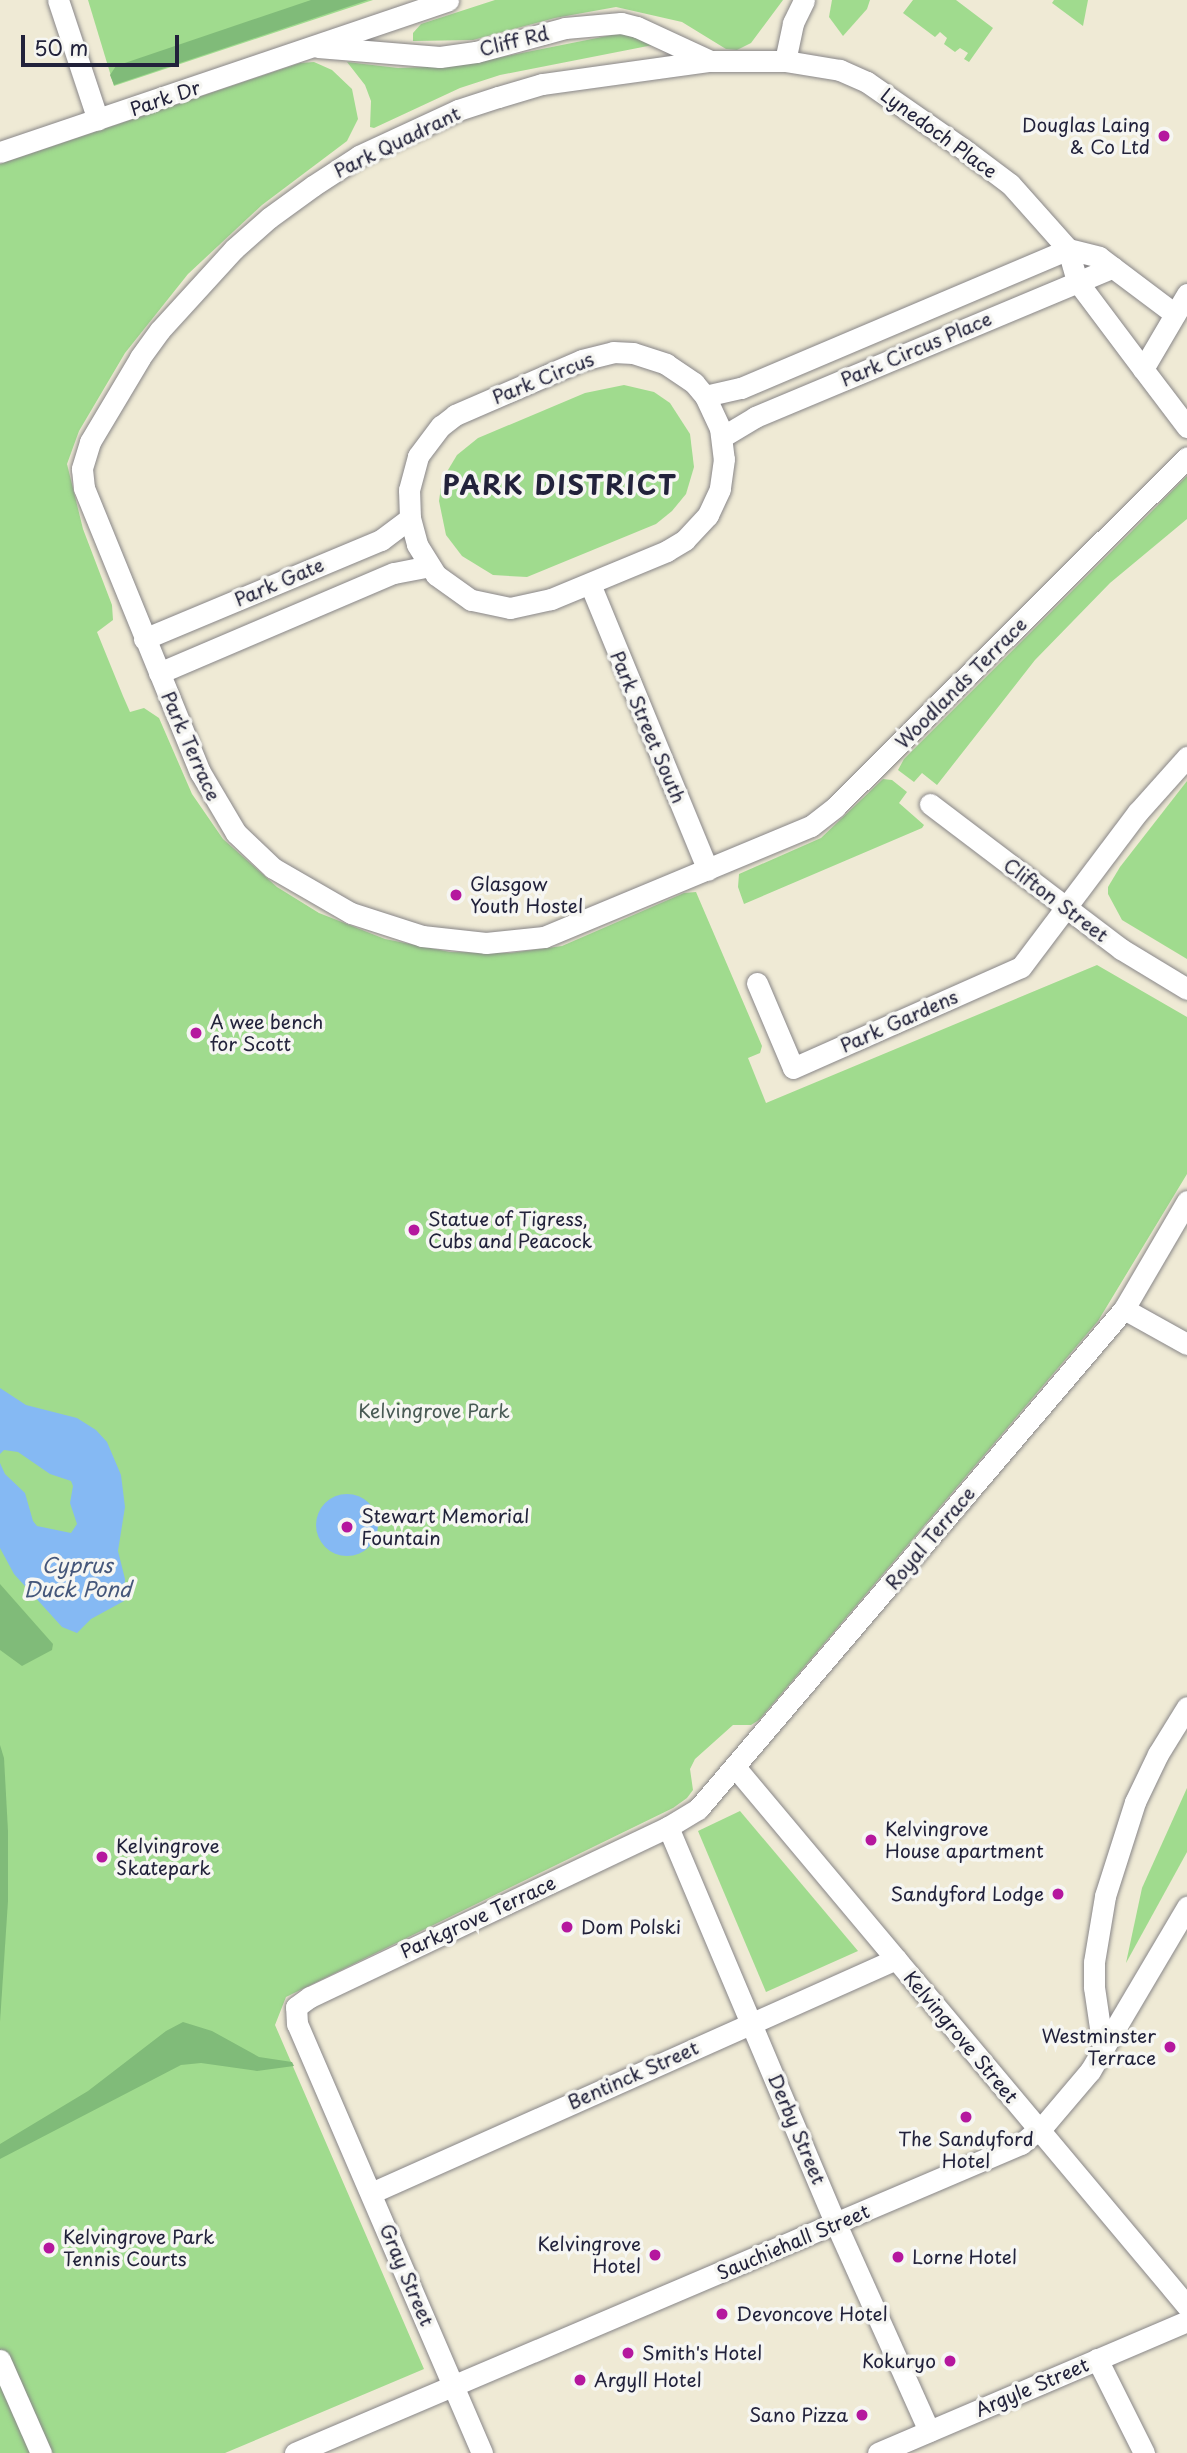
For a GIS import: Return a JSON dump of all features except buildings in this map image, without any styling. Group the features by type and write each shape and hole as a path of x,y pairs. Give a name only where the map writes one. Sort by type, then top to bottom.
{"street":[{"path":"58,0 98,120"},
{"name":"Park Dr","path":"0,152 448,0"},
{"path":"785,61 793,23 804,0"},
{"name":"Cliff Rd","path":"313,47 440,57 476,52 565,28 621,23 637,27 708,61"},
{"name":"Park Quadrant","path":"84,488 82,469 90,442 140,358 160,330 234,249 313,186 359,156 458,110 542,83 708,61 785,61"},
{"name":"Lynedoch Place","path":"785,61 840,70 867,82 1010,184 1068,249 1077,281 1187,427"},
{"path":"1068,249 1099,257 1175,314"},
{"name":"Park Circus Place","path":"705,396 741,388 1068,249"},
{"name":"Park Circus Place","path":"722,437 754,416 1113,267"},
{"path":"1143,369 1187,294"},
{"path":"920,312 932,342"},
{"name":"Park Circus","path":"613,352 640,355 680,372 705,396 716,416 722,437 724,459 720,489 699,528 667,551 534,605 499,608 471,600 436,575 429,566 417,544 410,518 412,473 418,456 441,426 477,405 582,360 613,352"},
{"name":"Woodlands Terrace","path":"708,870 811,826 827,814 1187,458"},
{"name":"Park Terrace","path":"84,488 200,772 236,833 251,850 324,900 371,921 422,936 486,943 533,939 573,926 708,870"},
{"name":"Park Gate","path":"144,639 381,540 410,518"},
{"name":"Park Gate","path":"159,673 394,573 429,566"},
{"name":"Park Street South","path":"590,584 708,870"},
{"path":"1065,907 1138,812 1187,757"},
{"name":"Clifton Street","path":"930,804 1121,949 1187,989"},
{"name":"Park Gardens","path":"757,983 793,1068 1021,967 1065,907"},
{"name":"Royal Terrace","path":"735,1767 1124,1309 1187,1201"},
{"path":"1124,1309 1187,1344"},
{"path":"1103,2048 1094,1962 1105,1896 1135,1802 1158,1754 1187,1707"},
{"name":"Parkgrove Terrace","path":"330,2098 297,2024 296,2007 310,1997 668,1827 698,1809 735,1767"},
{"name":"Kelvingrove Street","path":"735,1767 1187,2306"},
{"name":"Derby Street","path":"668,1827 836,2224 929,2431"},
{"name":"Sauchiehall Street","path":"295,2453 997,2157 1040,2130 1072,2094 1103,2048 1187,1907"},
{"name":"Bentinck Street","path":"371,2193 896,1959"},
{"name":"Gray Street","path":"330,2098 482,2453"},
{"name":"Argyle Street","path":"878,2453 907,2447 929,2431 1187,2321"},
{"path":"1097,2359 1144,2453"},
{"path":"0,2360 41,2453"}],"green space":[{"path":"88,0 373,0 114,86"},
{"path":"311,0 368,0 114,85 110,75 116,66"},
{"path":"495,0 783,0 751,43 737,50 726,49 682,22 616,7 555,18 473,40 413,41 413,33 421,24"},
{"path":"832,0 870,0 867,9 843,36 829,17"},
{"path":"913,0 956,0 993,28 969,62 964,59 968,53 960,48 955,52 944,44 947,38 940,32 935,37 903,13"},
{"path":"1054,0 1088,0 1083,26 1052,3"},
{"path":"627,32 653,45 500,75 460,88 374,128 370,127 371,101 365,85 347,62 398,68 456,66"},
{"name":"Kelvingrove Park","path":"314,62 332,70 352,89 358,119 347,141 262,205 188,274 125,353 79,431 67,464 83,529 112,605 113,620 97,632 123,696 130,712 144,708 159,718 192,794 223,839 277,887 319,913 385,939 450,952 510,953 562,946 684,893 696,892 762,1046 760,1053 748,1058 766,1103 1097,965 1187,1017 1187,1174 1098,1321 759,1720 751,1725 733,1725 695,1759 690,1769 693,1790 687,1798 673,1808 286,1997 275,2025 424,2369 225,2453 0,2453 0,164 300,63"},
{"path":"624,385 654,392 670,403 690,434 694,467 686,494 672,511 656,524 527,577 493,575 462,556 446,535 439,501 442,480 457,455 478,438 585,393"},
{"path":"1187,476 1187,519 1110,583 1035,660 937,785 922,773 914,782 898,770 904,759"},
{"path":"883,779 892,780 907,792 899,803 924,825 922,828 744,904 738,887 739,874 821,838"},
{"path":"1187,781 1187,959 1122,920 1108,894 1108,887 1120,867"},
{"path":"0,1584 53,1644 52,1650 22,1666 0,1650"},
{"path":"0,1745 4,1758 8,1831 8,1901 0,2022"},
{"path":"1187,1788 1187,1852 1126,1963 1142,1888"},
{"path":"740,1811 858,1951 766,1992 698,1831"},
{"path":"183,2022 212,2031 259,2057 292,2062 294,2066 257,2071 201,2063 181,2065 0,2159 0,2144 88,2091 166,2031"}],"water":[{"name":"Cyprus Duck Pond","path":"0,1388 26,1405 77,1418 96,1430 107,1442 121,1475 125,1507 118,1551 125,1579 124,1601 91,1619 77,1633 62,1627 14,1574 0,1548 0,1463 5,1474 25,1493 37,1526 71,1533 77,1524 70,1503 73,1486 71,1481 50,1474 18,1452 4,1450 0,1454"},
{"name":"Stewart Memorial Fountain","path":"347,1494 369,1503 378,1525 369,1547 347,1556 325,1547 316,1525 325,1503"}],"place":[{"name":"Douglas Laing & Co Ltd","path":"1164,136"},
{"name":"Glasgow Youth Hostel","path":"456,895"},
{"name":"A wee bench for Scott","path":"196,1033"},
{"name":"Statue of Tigress, Cubs and Peacock","path":"414,1230"},
{"name":"Stewart Memorial Fountain","path":"347,1527"},
{"name":"Kelvingrove House apartment","path":"871,1840"},
{"name":"Kelvingrove Skatepark","path":"102,1857"},
{"name":"Sandyford Lodge","path":"1058,1894"},
{"name":"Dom Polski","path":"567,1927"},
{"name":"Westminster Terrace","path":"1170,2047"},
{"name":"The Sandyford Hotel","path":"966,2117"},
{"name":"Kelvingrove Park Tennis Courts","path":"49,2248"},
{"name":"Kelvingrove Hotel","path":"655,2255"},
{"name":"Lorne Hotel","path":"898,2257"},
{"name":"Devoncove Hotel","path":"722,2314"},
{"name":"Smith's Hotel","path":"628,2353"},
{"name":"Kokuryo","path":"950,2361"},
{"name":"Argyll Hotel","path":"580,2380"},
{"name":"Sano Pizza","path":"862,2415"}],"district":[{"name":"PARK DISTRICT","path":"560,485"}]}
